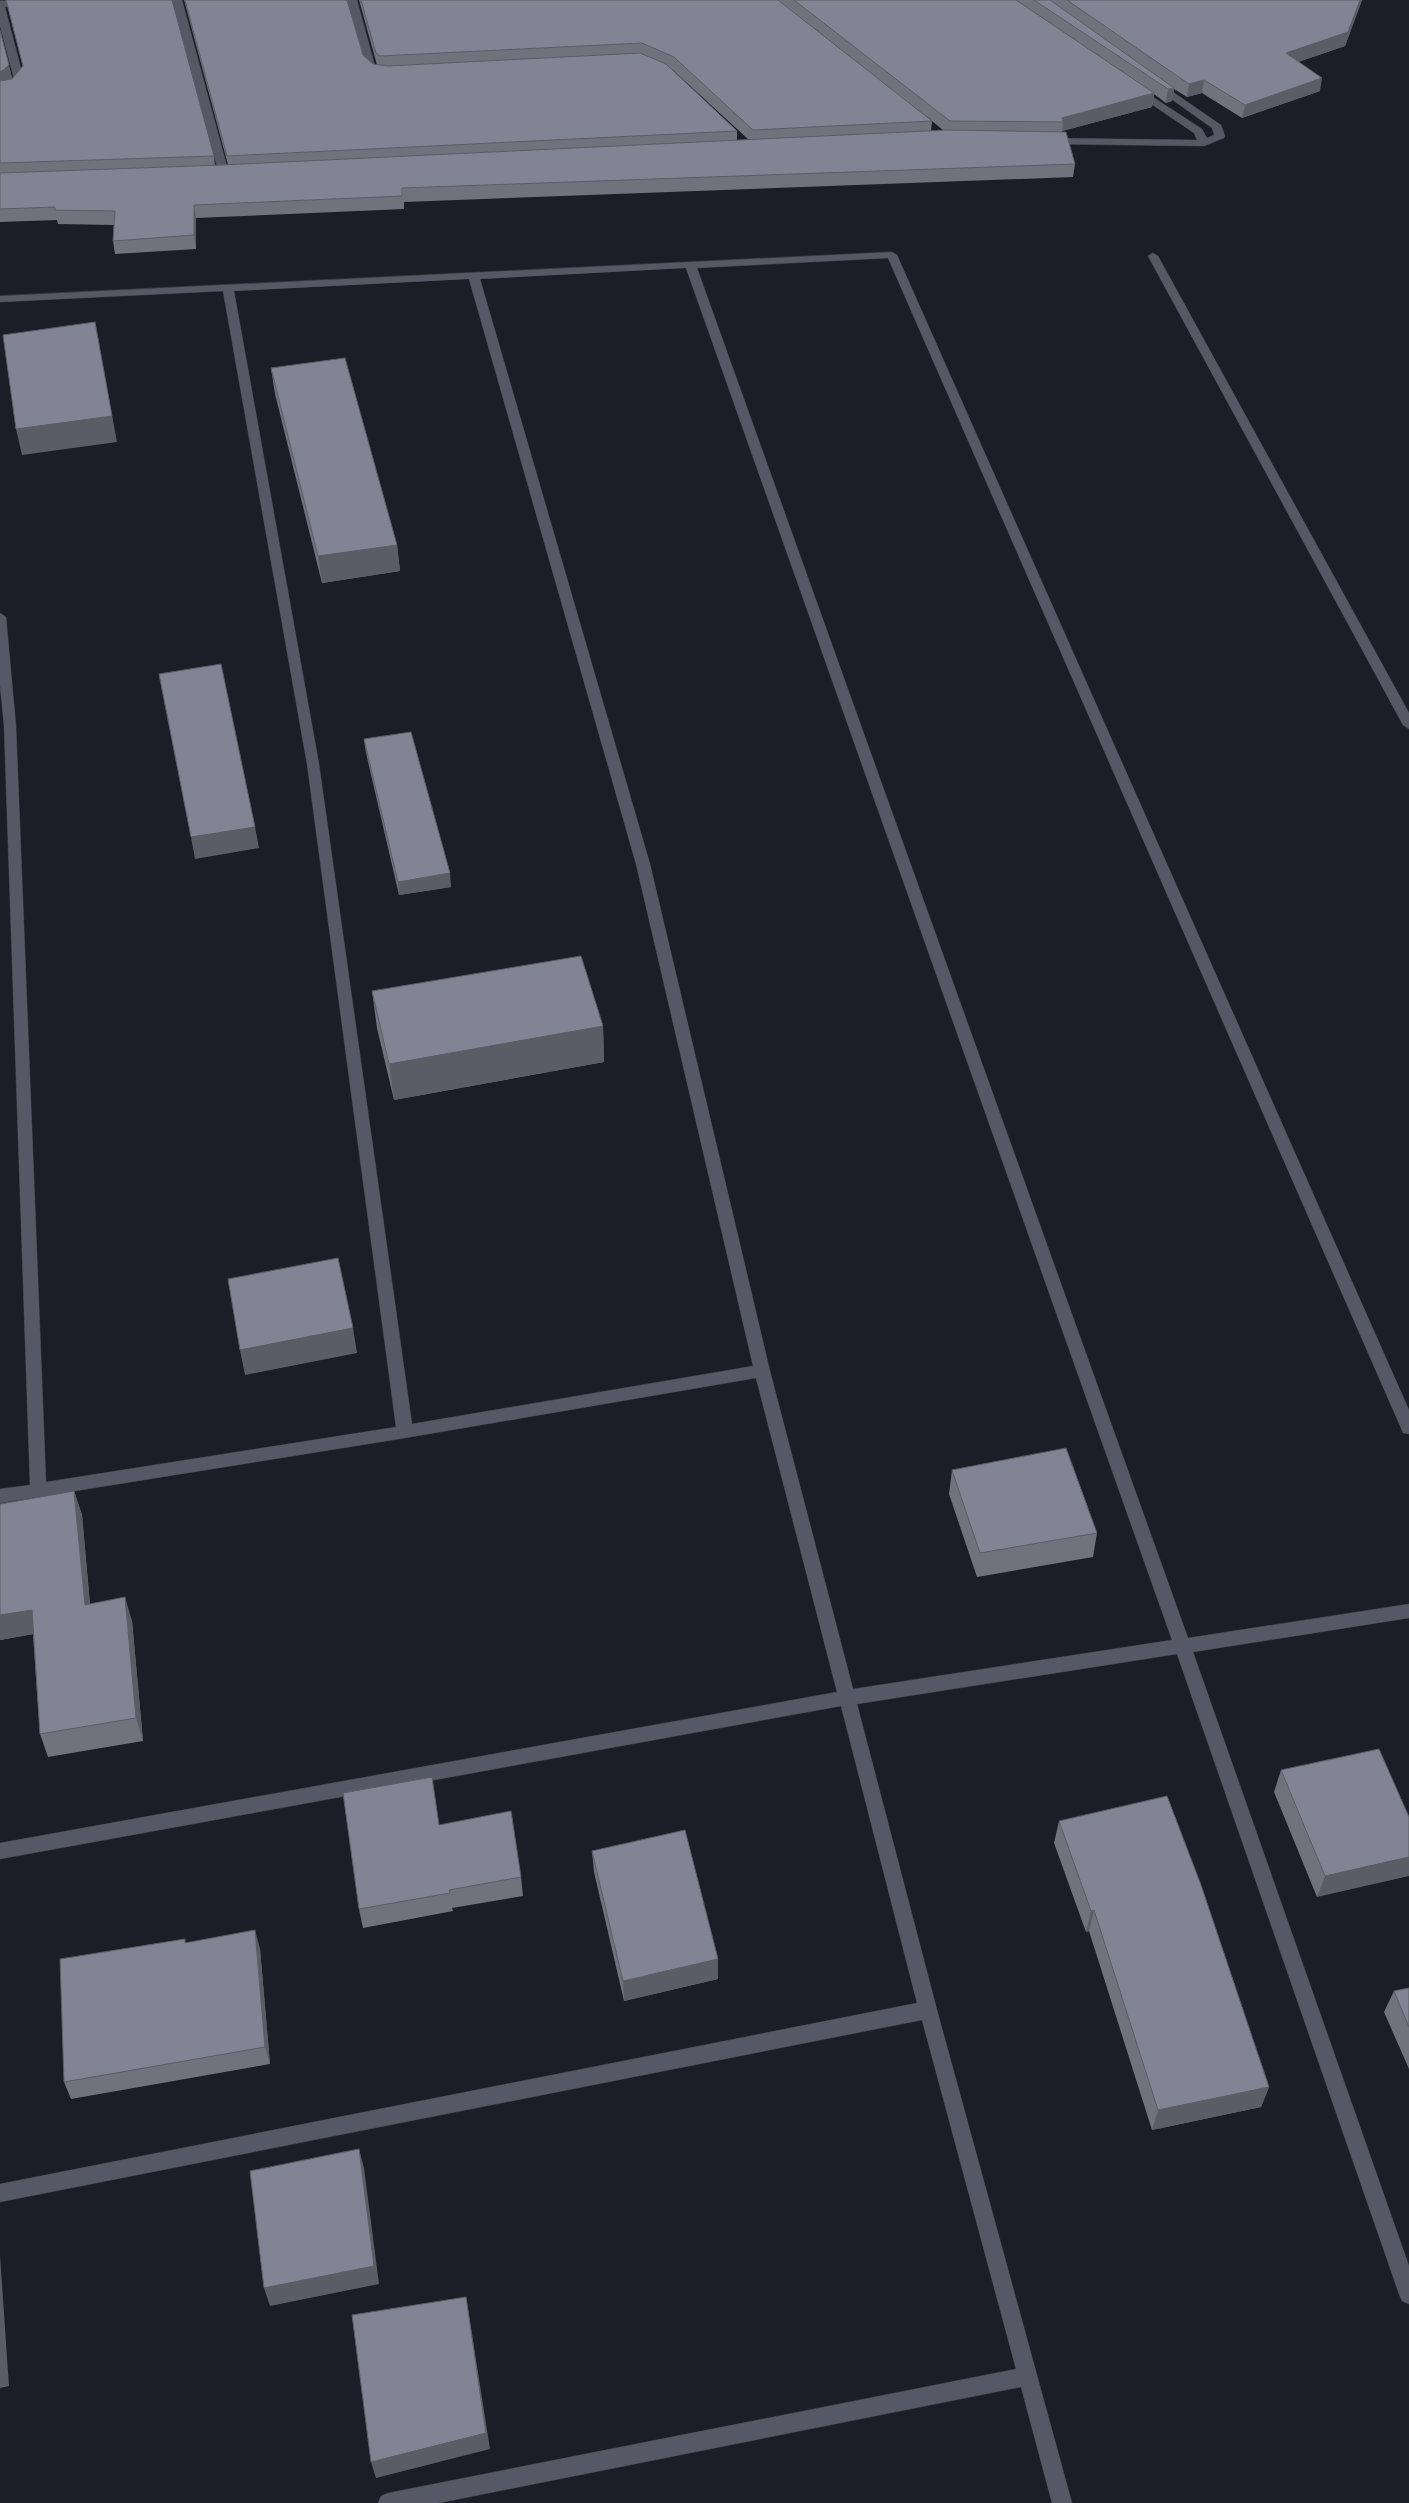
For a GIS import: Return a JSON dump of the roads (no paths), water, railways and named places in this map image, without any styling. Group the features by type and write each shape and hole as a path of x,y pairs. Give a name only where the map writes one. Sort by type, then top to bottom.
{"street":[{"path":"164,0 175,0 224,174"},
{"path":"352,0 371,68 378,74 389,75"},
{"path":"0,90 9,88 19,80 0,5 39,3"},
{"path":"1035,140 1204,143 1220,136 1217,127 1147,77"},
{"path":"1126,82 1198,131 1204,143"},
{"path":"0,299 892,255 1409,1428"},
{"path":"1153,256 1409,725"},
{"path":"690,264 1182,1647 1409,2294"},
{"path":"474,277 643,864 762,1371 928,2010 1062,2503"},
{"path":"228,289 312,764 405,1432"},
{"path":"0,618 10,726 38,1490"},
{"path":"0,1496 405,1432 762,1371"},
{"path":"0,1851 846,1698 1409,1611"},
{"path":"0,2193 928,2010"},
{"path":"388,2503 1028,2376"}]}
